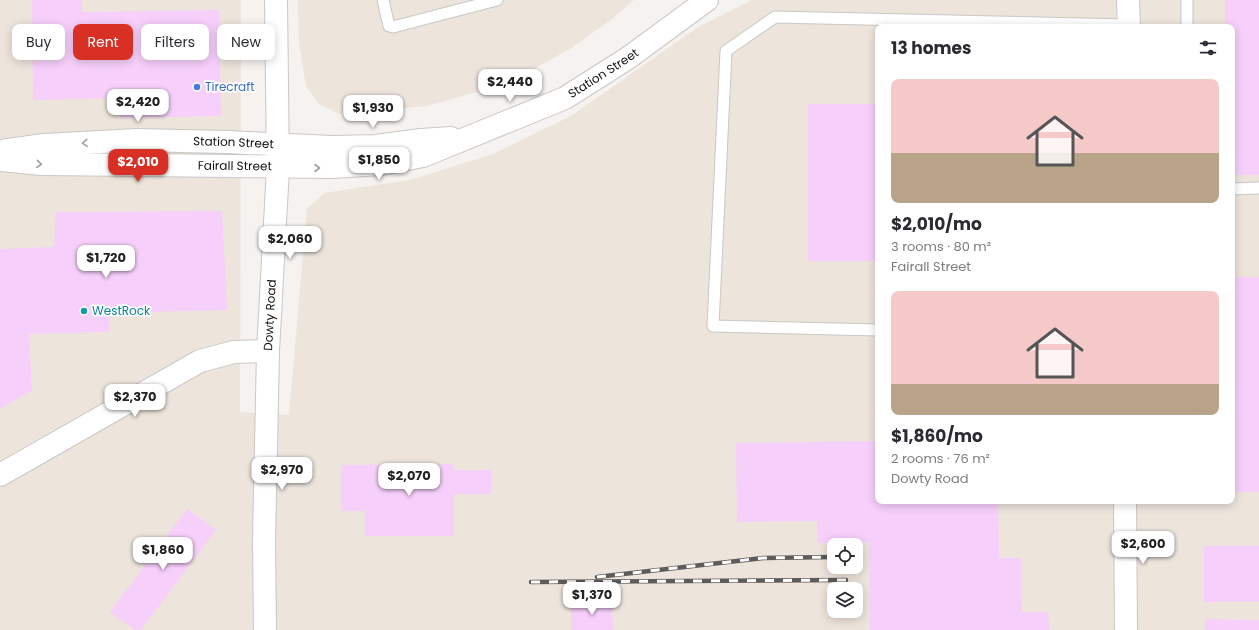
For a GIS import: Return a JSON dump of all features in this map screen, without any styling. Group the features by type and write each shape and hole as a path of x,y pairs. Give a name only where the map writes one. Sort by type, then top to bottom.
{"street":[{"name":"Dowty Road","path":"265,630 264,540 268,351 278,168 276,0"},
{"name":"Station Street","path":"278,168 332,168 381,164 423,156 565,98 628,58 707,0"},
{"path":"1128,0 1129,24"},
{"name":"Station Street","path":"0,151 44,145 137,140 332,147 376,146 421,140 468,137"},
{"name":"Fairall Street","path":"0,160 42,164 278,168"},
{"path":"0,475 200,361 234,352 268,351"},
{"path":"1125,504 1126,630"}],"lane":[{"path":"383,0 389,26 393,27 497,0"},
{"path":"1187,0 1187,24"},
{"path":"875,330 713,326 726,51 774,17 1050,24"},
{"path":"1235,189 1259,188"}],"shaded area":[{"path":"0,0 241,0 241,24 217,24 217,60 241,60 240,412 289,415 307,209 324,193 410,180 493,154 571,116 698,27 752,0 1259,0 1259,630 0,630"},
{"path":"298,0 634,0 612,19 573,47 532,70 484,90 427,106 339,114 319,104 306,86 299,44"}],"building":[{"path":"32,0 82,0 82,12 219,10 219,24 217,24 217,60 220,60 221,116 121,118 121,98 33,100 33,60 65,60 65,24 32,24"},
{"path":"1225,0 1259,0 1259,175 1235,175 1235,24 1225,24"},
{"path":"808,104 875,104 875,261 808,261"},
{"name":"WestRock","path":"222,211 227,310 109,313 109,332 29,334 32,390 0,409 0,249 54,247 56,212"},
{"path":"1235,277 1259,277 1259,492 1235,492"},
{"path":"875,441 875,504 998,504 999,558 1021,558 1022,612 1048,612 1049,630 870,630 869,542 863,542 863,538 827,538 827,543 818,543 817,521 737,522 736,443"},
{"path":"453,464 453,470 491,470 491,494 454,494 454,536 365,536 365,511 341,511 341,465"},
{"path":"187,509 216,530 141,630 135,630 110,612"},
{"path":"1204,546 1259,546 1259,602 1204,602"},
{"path":"571,601 612,601 613,630 571,630"},
{"path":"1205,619 1259,620 1259,630 1205,630"}],"railway":[{"path":"597,577 763,558 827,557"},
{"path":"531,582 846,580"}],"place":[{"name":"Tirecraft","path":"197,87"},
{"name":"WestRock","path":"84,311"}]}
